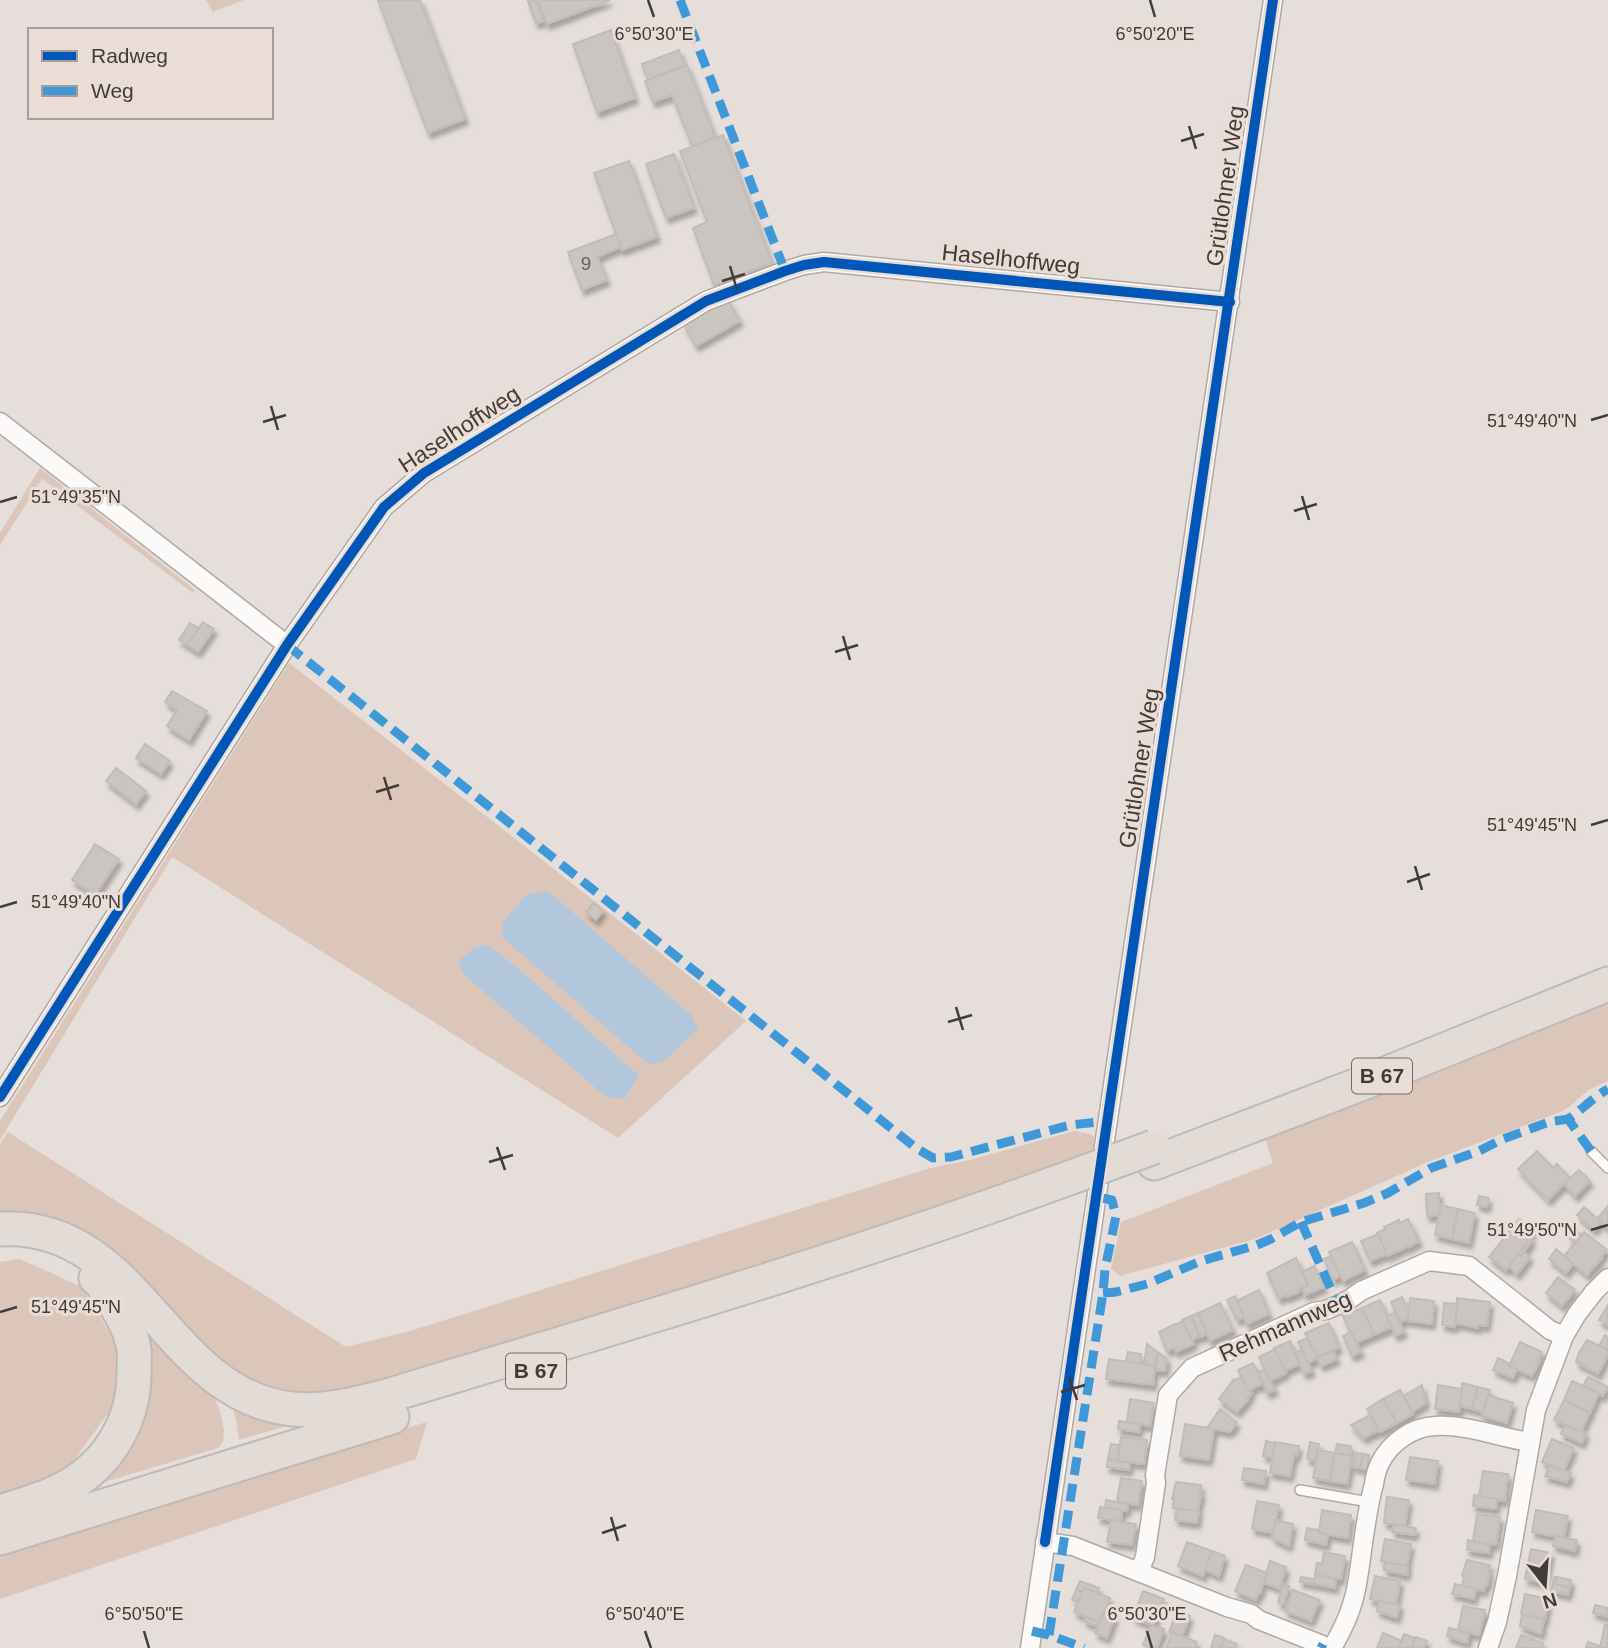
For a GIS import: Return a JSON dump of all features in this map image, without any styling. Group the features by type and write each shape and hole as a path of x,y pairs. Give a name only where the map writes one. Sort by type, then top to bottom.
{"highway":[{"name":"B 67","path":"1154,1155 1308,1089 1608,968"},
{"name":"B 67","path":"0,1538 616,1346 937,1240 1069,1186 1351,1088 1608,984"},
{"name":"B 67","path":"0,1525 249,1451 936,1224 1069,1186"},
{"path":"0,1229 45,1233 85,1250 113,1272 184,1350 209,1372 232,1388 261,1402 291,1409 320,1410 387,1396 641,1320"},
{"path":"0,1242 41,1246 77,1263 101,1282 122,1315 134,1349 132,1401 127,1418 111,1449 93,1469 65,1488 0,1512"}],"street":[{"name":"Grütlohner Weg","path":"1030,1648 1273,0"},
{"name":"Haselhoffweg","path":"0,1097 287,645 384,506 424,473 706,301 804,265 824,262 1230,302"},
{"path":"0,422 287,645"},
{"name":"Rehmannweg","path":"1139,1572 1145,1557 1168,1395 1192,1368 1314,1312 1338,1305 1361,1291 1429,1261 1469,1266 1550,1330 1564,1336"},
{"path":"1489,1648 1507,1576 1536,1410 1564,1336 1577,1314 1608,1278"},
{"path":"1045,1542 1073,1546 1251,1614 1259,1620 1331,1648 1350,1613 1357,1585 1369,1502 1379,1464 1391,1446 1408,1433 1432,1426 1453,1426 1529,1442"}],"lane":[{"path":"1591,1151 1608,1168"},
{"path":"1300,1490 1369,1502"}],"shaded area":[{"path":"206,0 244,0 213,12"},
{"path":"40,468 195,590 193,593 42,479 0,545 0,533"},
{"path":"289,663 746,1021 618,1138 172,857 0,1140 0,1121"},
{"path":"1608,998 1608,1081 1590,1089 1565,1110 1428,1162 1255,1239 1120,1276 1111,1269 1121,1222 1273,1163 1264,1135"},
{"path":"1075,1131 1094,1137 1093,1153 1066,1165 357,1399 285,1394 220,1364 145,1284 0,1222 0,1144 8,1132 346,1347 410,1331 927,1169"},
{"path":"20,1259 82,1287 121,1352 113,1406 70,1466 15,1498 0,1502 0,1262"},
{"path":"119,1291 212,1391 221,1415 223,1441 218,1448 81,1489 126,1441"},
{"path":"229,1397 310,1419 239,1440"},
{"path":"427,1422 416,1459 0,1599 0,1551"}],"water":[{"path":"548,891 691,1015 698,1029 663,1062 648,1064 502,937 503,921 528,894"},
{"path":"489,945 639,1076 624,1099 605,1096 462,973 459,961 475,947"}],"building":[{"path":"378,0 420,0 465,119 428,133"},
{"path":"536,0 543,21 536,23 528,1"},
{"path":"538,0 610,0 547,24"},
{"path":"611,30 635,98 597,112 573,44"},
{"path":"679,50 685,66 648,80 642,64"},
{"path":"687,65 715,137 692,146 672,95 653,102 645,81"},
{"path":"723,135 772,263 714,285 693,228 707,222 680,151"},
{"path":"674,154 694,208 666,218 646,164"},
{"path":"629,161 657,237 622,250 594,173"},
{"path":"616,234 621,247 597,257 607,280 582,290 568,252"},
{"path":"728,300 740,321 696,346 684,325"},
{"path":"203,622 214,629 198,652 187,645"},
{"path":"190,623 199,628 187,645 179,640"},
{"path":"172,691 207,711 189,740 167,726 177,710 165,702"},
{"path":"145,744 170,761 161,774 136,758"},
{"path":"116,768 146,791 136,804 106,781"},
{"path":"95,844 119,859 95,895 72,880"},
{"path":"594,903 603,911 596,920 586,912"},
{"path":"1537,1151 1553,1168 1557,1164 1570,1178 1548,1200 1518,1169"},
{"path":"1579,1170 1590,1181 1575,1196 1564,1184"},
{"path":"1439,1193 1439,1216 1427,1216 1426,1194"},
{"path":"1479,1196 1489,1198 1487,1207 1477,1205"},
{"path":"1441,1205 1458,1209 1452,1239 1435,1235"},
{"path":"1608,1206 1608,1228 1597,1219"},
{"path":"1584,1207 1601,1222 1594,1230 1577,1215"},
{"path":"1458,1209 1475,1213 1469,1243 1452,1239"},
{"path":"1408,1219 1419,1241 1387,1256 1377,1233 1399,1220 1400,1223"},
{"path":"1519,1219 1534,1230 1529,1236 1514,1225"},
{"path":"1514,1225 1531,1237 1506,1270 1489,1257"},
{"path":"1576,1230 1582,1235 1575,1243 1569,1238"},
{"path":"1584,1232 1607,1250 1587,1275 1564,1256"},
{"path":"1378,1234 1387,1254 1370,1261 1361,1241"},
{"path":"1530,1239 1532,1241 1521,1256 1518,1254"},
{"path":"1352,1242 1365,1270 1343,1281 1329,1252"},
{"path":"1556,1249 1573,1264 1566,1273 1549,1259"},
{"path":"1524,1252 1530,1257 1517,1274 1509,1267 1518,1254 1521,1256"},
{"path":"1331,1256 1340,1276 1333,1280 1324,1259"},
{"path":"1296,1258 1308,1285 1298,1290 1299,1292 1279,1299 1267,1273"},
{"path":"1314,1266 1324,1287 1305,1295 1302,1288 1308,1285 1302,1272"},
{"path":"1558,1277 1575,1290 1562,1306 1546,1293"},
{"path":"1259,1290 1269,1314 1247,1324 1236,1301"},
{"path":"1235,1296 1244,1317 1237,1320 1227,1300"},
{"path":"1402,1297 1409,1309 1408,1319 1400,1322 1391,1302"},
{"path":"1410,1298 1434,1301 1432,1324 1408,1321"},
{"path":"1457,1298 1490,1302 1487,1326 1478,1325 1478,1328 1455,1323"},
{"path":"1380,1300 1392,1327 1374,1335 1362,1308"},
{"path":"1220,1303 1233,1330 1210,1341 1198,1313"},
{"path":"1444,1303 1457,1304 1455,1327 1442,1325"},
{"path":"1608,1305 1608,1325 1599,1320"},
{"path":"1362,1308 1374,1335 1355,1343 1343,1316"},
{"path":"1395,1312 1404,1332 1395,1336 1387,1316"},
{"path":"1198,1313 1207,1334 1200,1337 1191,1316"},
{"path":"1191,1316 1199,1336 1192,1340 1182,1320"},
{"path":"1183,1321 1194,1344 1176,1352 1174,1348 1167,1351 1159,1332"},
{"path":"1329,1323 1339,1348 1316,1358 1305,1333"},
{"path":"1351,1332 1361,1352 1352,1356 1343,1336"},
{"path":"1605,1335 1608,1337 1608,1350 1599,1346"},
{"path":"1307,1338 1318,1358 1308,1363 1298,1342"},
{"path":"1587,1340 1608,1350 1598,1374 1576,1362"},
{"path":"1290,1341 1300,1364 1285,1371 1274,1348"},
{"path":"1520,1342 1542,1352 1532,1376 1509,1366"},
{"path":"1147,1344 1158,1353 1155,1366 1144,1364"},
{"path":"1275,1349 1286,1373 1270,1381 1259,1357"},
{"path":"1302,1350 1312,1371 1304,1374 1295,1353"},
{"path":"1333,1351 1337,1359 1321,1366 1317,1357"},
{"path":"1128,1352 1141,1354 1140,1364 1126,1362"},
{"path":"1158,1352 1167,1359 1165,1371 1155,1370"},
{"path":"1498,1358 1517,1369 1513,1378 1493,1370"},
{"path":"1109,1359 1155,1366 1153,1385 1106,1379"},
{"path":"1253,1363 1263,1384 1250,1391 1238,1370"},
{"path":"1265,1370 1275,1390 1267,1393 1258,1372"},
{"path":"1242,1377 1247,1389 1252,1393 1237,1412 1219,1399 1234,1379"},
{"path":"1588,1377 1608,1387 1603,1396 1583,1386"},
{"path":"1572,1381 1599,1393 1590,1413 1564,1400"},
{"path":"1462,1383 1478,1387 1472,1409 1460,1406"},
{"path":"1422,1385 1426,1403 1412,1412 1403,1396"},
{"path":"1438,1385 1462,1389 1459,1412 1435,1409"},
{"path":"1478,1387 1490,1390 1483,1412 1472,1409"},
{"path":"1400,1390 1413,1414 1397,1423 1383,1399"},
{"path":"1488,1395 1513,1403 1507,1423 1482,1416"},
{"path":"1130,1399 1154,1403 1150,1426 1127,1422"},
{"path":"1383,1399 1397,1423 1380,1432 1367,1409"},
{"path":"1564,1400 1590,1413 1581,1432 1554,1420"},
{"path":"1220,1409 1237,1423 1230,1432 1207,1428"},
{"path":"1370,1415 1379,1430 1364,1438 1351,1425"},
{"path":"1119,1421 1140,1424 1139,1432 1118,1429"},
{"path":"1185,1424 1214,1429 1209,1460 1180,1456"},
{"path":"1565,1425 1586,1433 1582,1443 1561,1434"},
{"path":"1121,1437 1147,1440 1144,1464 1117,1461"},
{"path":"1552,1439 1574,1448 1564,1471 1542,1462"},
{"path":"1266,1441 1275,1443 1273,1458 1263,1456"},
{"path":"1275,1442 1299,1446 1297,1456 1294,1455 1290,1476 1270,1473"},
{"path":"1310,1442 1319,1444 1316,1461 1307,1459"},
{"path":"1111,1444 1119,1445 1117,1461 1108,1459"},
{"path":"1337,1444 1351,1446 1350,1456 1335,1453"},
{"path":"1318,1450 1335,1453 1330,1481 1313,1478"},
{"path":"1335,1453 1352,1456 1347,1484 1330,1481"},
{"path":"1356,1453 1363,1454 1360,1468 1353,1467"},
{"path":"1363,1454 1369,1455 1367,1470 1360,1468"},
{"path":"1410,1457 1438,1461 1435,1484 1406,1480"},
{"path":"1108,1459 1130,1463 1129,1470 1107,1467"},
{"path":"1550,1465 1571,1473 1567,1482 1545,1476"},
{"path":"1244,1468 1266,1471 1264,1484 1242,1480"},
{"path":"1483,1471 1508,1474 1505,1501 1479,1497"},
{"path":"1121,1478 1142,1481 1138,1505 1117,1502"},
{"path":"1176,1482 1201,1485 1202,1494 1197,1512 1173,1508"},
{"path":"1474,1495 1497,1499 1496,1509 1473,1506"},
{"path":"1387,1497 1409,1500 1405,1526 1384,1523"},
{"path":"1106,1500 1128,1504 1127,1511 1105,1508"},
{"path":"1257,1501 1279,1505 1274,1533 1252,1529"},
{"path":"1100,1507 1122,1510 1121,1521 1098,1518"},
{"path":"1177,1509 1199,1511 1197,1523 1175,1520"},
{"path":"1322,1510 1351,1515 1348,1538 1319,1533"},
{"path":"1536,1510 1568,1516 1564,1538 1532,1532"},
{"path":"1477,1514 1500,1517 1496,1545 1473,1542"},
{"path":"1111,1520 1136,1524 1132,1545 1107,1542"},
{"path":"1276,1520 1293,1524 1289,1546 1272,1538"},
{"path":"1394,1524 1416,1528 1415,1535 1392,1532"},
{"path":"1307,1528 1328,1535 1326,1545 1305,1540"},
{"path":"1555,1536 1577,1540 1575,1551 1553,1546"},
{"path":"1385,1539 1411,1544 1407,1566 1381,1561"},
{"path":"1468,1540 1490,1545 1489,1553 1467,1550"},
{"path":"1187,1542 1212,1551 1203,1576 1178,1566"},
{"path":"1531,1549 1551,1553 1545,1583 1525,1579"},
{"path":"1212,1551 1225,1556 1219,1576 1205,1570"},
{"path":"1324,1552 1345,1556 1341,1579 1315,1575 1317,1563 1322,1564"},
{"path":"1467,1560 1490,1565 1484,1591 1462,1586"},
{"path":"1270,1561 1286,1567 1280,1589 1263,1582"},
{"path":"1385,1562 1408,1566 1407,1575 1384,1570"},
{"path":"1246,1565 1267,1573 1256,1600 1235,1591"},
{"path":"1315,1575 1336,1579 1335,1588 1314,1584"},
{"path":"1375,1576 1400,1581 1396,1605 1370,1599"},
{"path":"1301,1577 1314,1579 1314,1584 1300,1582"},
{"path":"1554,1577 1557,1577 1555,1584 1570,1587 1568,1595 1551,1591"},
{"path":"1557,1577 1571,1580 1570,1587 1555,1584"},
{"path":"1080,1581 1099,1588 1097,1593 1084,1588 1082,1592 1076,1590"},
{"path":"1283,1584 1289,1586 1284,1604 1278,1602"},
{"path":"1455,1584 1476,1589 1474,1599 1452,1594"},
{"path":"1084,1588 1110,1598 1100,1623 1074,1612"},
{"path":"1076,1590 1082,1592 1078,1602 1072,1600"},
{"path":"1293,1590 1320,1600 1311,1621 1285,1611"},
{"path":"1143,1591 1164,1599 1153,1626 1133,1618"},
{"path":"1525,1594 1549,1599 1545,1619 1521,1614"},
{"path":"1379,1601 1400,1605 1397,1618 1377,1611"},
{"path":"1595,1605 1608,1608 1608,1617 1593,1613"},
{"path":"1463,1606 1485,1610 1479,1635 1458,1630"},
{"path":"1177,1611 1190,1616 1182,1636 1169,1632"},
{"path":"1104,1612 1115,1616 1107,1638 1095,1633"},
{"path":"1522,1615 1544,1619 1541,1634 1520,1626"},
{"path":"1086,1617 1100,1623 1098,1627 1084,1621"},
{"path":"1605,1624 1608,1625 1608,1648 1600,1648"},
{"path":"1151,1625 1164,1629 1157,1648 1143,1645"},
{"path":"1449,1628 1469,1633 1467,1643 1447,1636"},
{"path":"1172,1632 1197,1642 1195,1648 1166,1648"},
{"path":"1383,1633 1402,1641 1399,1648 1377,1648"},
{"path":"1404,1634 1415,1638 1412,1648 1399,1648"},
{"path":"1215,1635 1224,1638 1221,1648 1211,1648"},
{"path":"1521,1635 1543,1643 1541,1648 1516,1648"},
{"path":"1416,1637 1427,1641 1423,1648 1412,1648"},
{"path":"1224,1639 1237,1644 1235,1648 1221,1648"},
{"path":"1588,1642 1600,1646 1600,1648 1586,1648"}],"marked path":[{"path":"680,0 785,271"},
{"path":"287,645 916,1148 933,1158 951,1157 1070,1125 1107,1121"},
{"path":"1591,1151 1568,1119 1608,1089"},
{"path":"1103,1293 1147,1284 1201,1261 1257,1245 1301,1222 1388,1193 1431,1168 1549,1122 1568,1119"},
{"path":"1049,1635 1105,1269 1116,1216 1112,1200 1097,1197"},
{"path":"1301,1222 1338,1305"},
{"path":"1032,1631 1084,1648"},
{"path":"1321,1648 1323,1644"}],"cycle path":[{"path":"1045,1542 1273,0"},
{"path":"0,1097 287,645 384,507 424,473 706,301 804,265 824,262 1230,302"}]}
